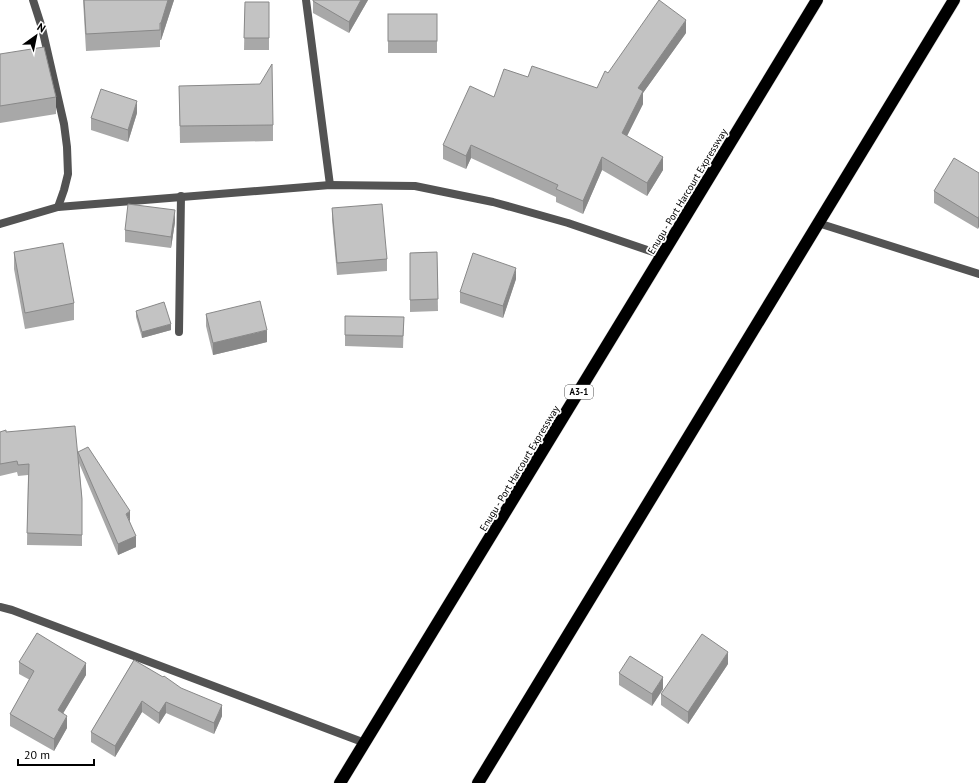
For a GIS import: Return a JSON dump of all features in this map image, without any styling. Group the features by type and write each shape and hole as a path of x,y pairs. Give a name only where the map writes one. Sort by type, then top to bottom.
{"highway":[{"name":"Enugu - Port Harcourt Expressway","path":"340,783 817,0"},
{"path":"478,783 954,0"}],"street":[{"path":"33,0 42,28 64,124 66,139 68,174 58,207"},
{"path":"306,0 330,185"},
{"path":"0,224 58,207 330,185 415,186 493,202 568,223 662,255"},
{"path":"179,332 181,196"},
{"path":"818,223 979,274"},
{"path":"0,606 365,743"}],"building":[{"path":"84,0 168,0 160,23 160,30 86,34"},
{"path":"313,0 361,0 349,22"},
{"path":"659,0 686,20 638,88 643,91 622,133 663,157 647,183 602,157 583,201 556,189 558,185 471,145 466,156 443,145 470,86 494,97 504,69 528,77 532,66 597,88 605,71 608,73"},
{"path":"245,2 269,2 269,38 244,38"},
{"path":"388,14 437,14 437,41 388,41"},
{"path":"44,47 56,97 0,106 0,54"},
{"path":"272,64 273,125 180,126 179,86 260,84"},
{"path":"101,89 137,101 128,130 91,118"},
{"path":"954,158 979,173 978,218 934,191"},
{"path":"128,204 175,210 171,237 125,230"},
{"path":"382,204 387,259 337,263 332,208"},
{"path":"63,243 74,303 25,313 14,252"},
{"path":"437,252 438,299 410,300 410,253"},
{"path":"473,253 516,268 503,306 460,292"},
{"path":"260,301 267,330 213,343 206,314"},
{"path":"164,302 171,324 142,332 136,311"},
{"path":"345,316 404,317 403,336 345,335"},
{"path":"75,426 82,499 82,535 27,533 29,464 18,465 17,461 0,464 0,432 6,430 6,432"},
{"path":"88,447 130,511 126,514 136,536 118,544 78,452"},
{"path":"37,633 86,663 58,710 67,716 54,739 10,714 34,671 19,662"},
{"path":"702,634 728,652 688,712 661,694"},
{"path":"630,656 663,677 652,694 619,673"},
{"path":"134,660 163,677 164,676 181,688 222,705 214,723 166,702 159,713 142,701 115,746 91,732"}]}
